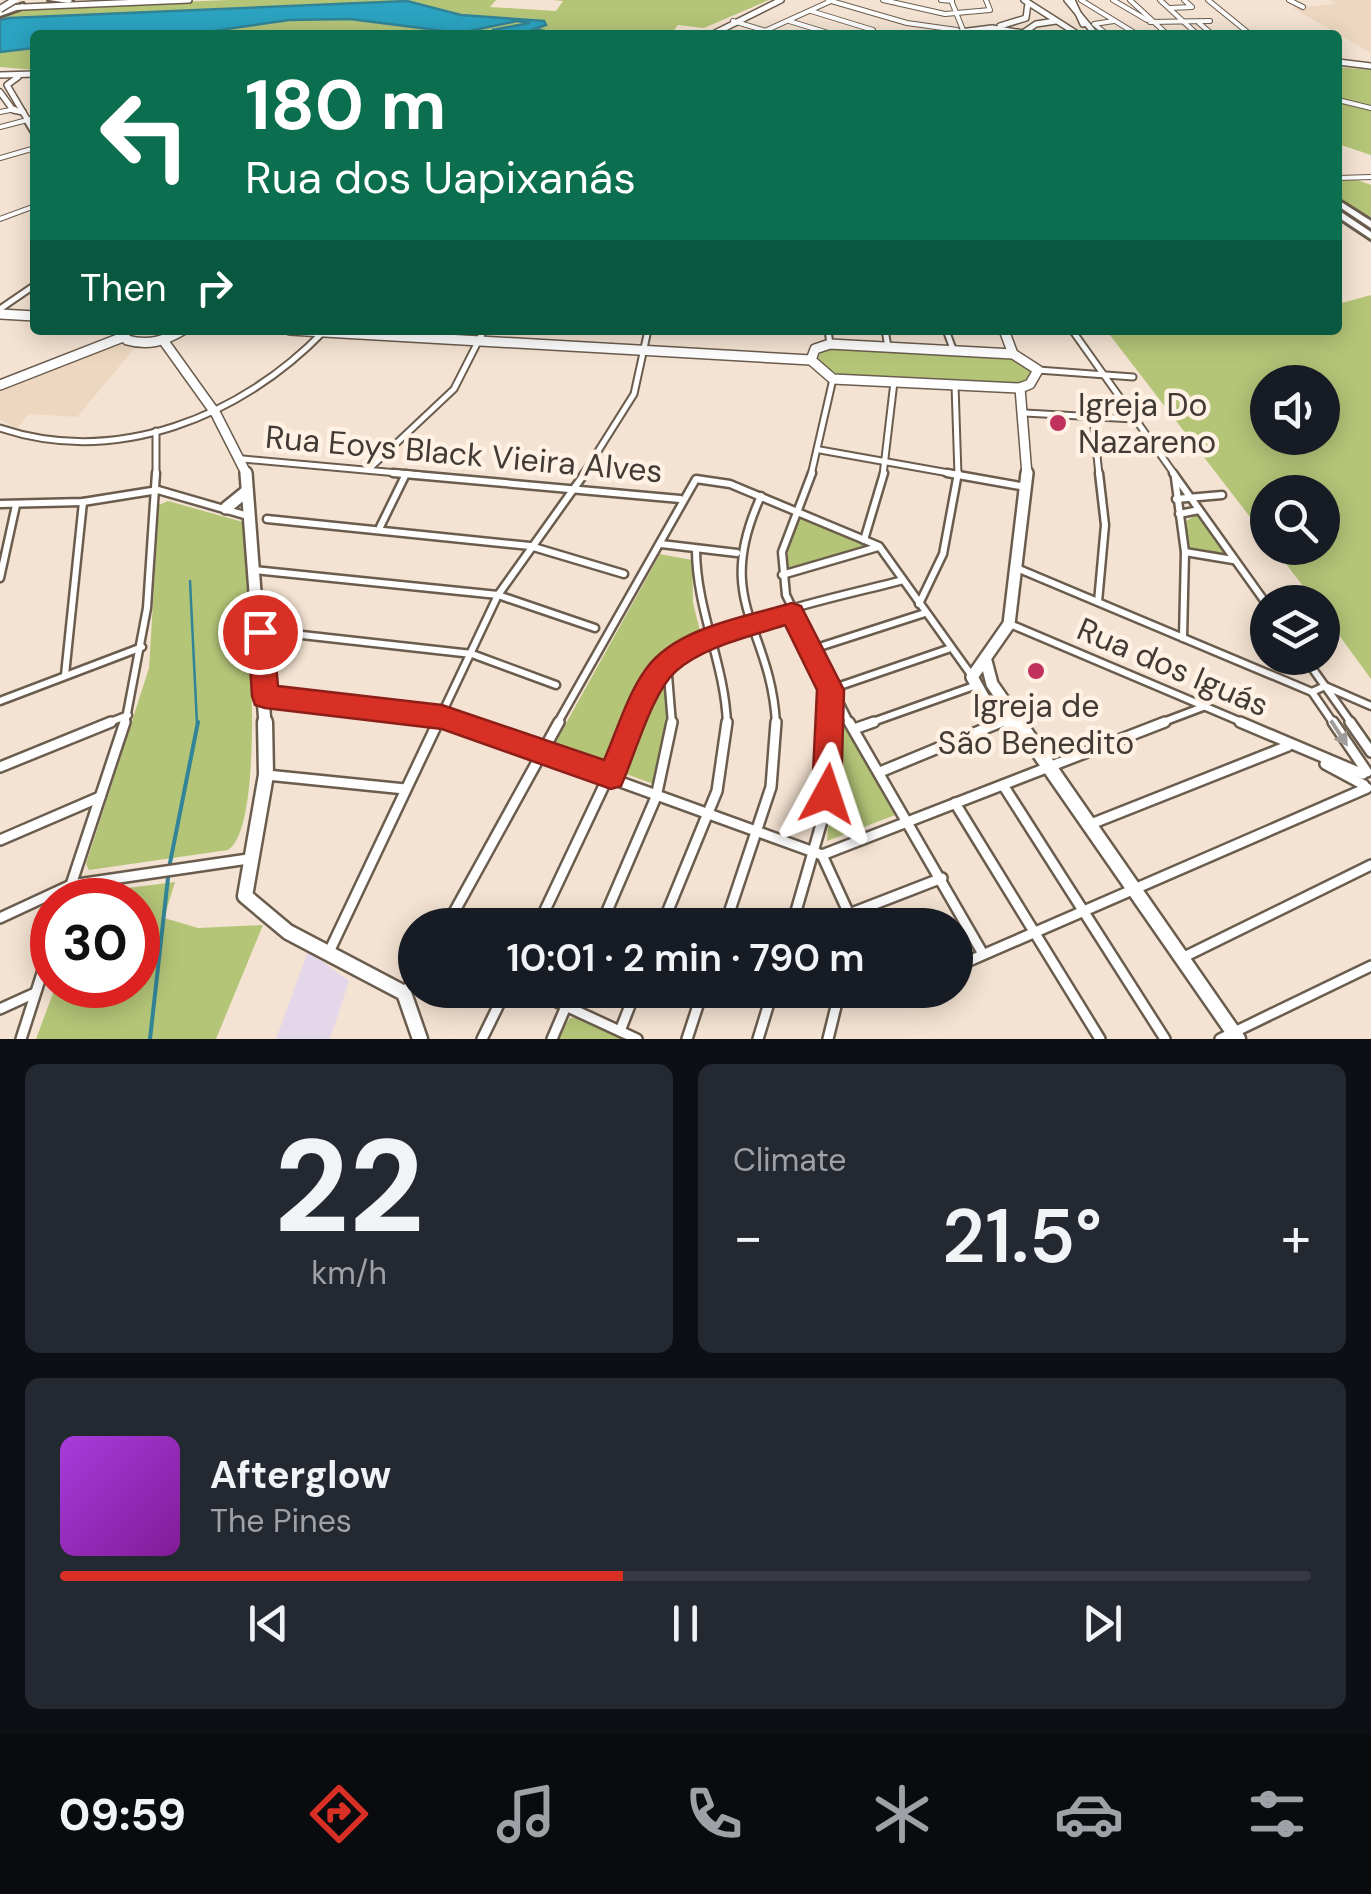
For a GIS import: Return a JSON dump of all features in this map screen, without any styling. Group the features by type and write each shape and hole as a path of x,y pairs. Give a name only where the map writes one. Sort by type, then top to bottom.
{"highway":[{"path":"0,8 13,0"},
{"path":"53,2 70,1"},
{"path":"0,8 23,6"},
{"path":"1342,206 1371,226"},
{"path":"1342,216 1371,236"}],"street":[{"path":"70,1 104,0"},
{"path":"0,8 53,2 189,0"},
{"path":"712,30 774,0"},
{"path":"717,30 782,0"},
{"path":"767,30 830,0 907,23 960,30 1015,30"},
{"path":"884,0 955,15 988,11 992,6 986,0"},
{"path":"941,0 951,1 960,30"},
{"path":"1070,0 1090,30"},
{"path":"1080,0 1130,30"},
{"path":"1113,0 1152,21 1210,21"},
{"path":"1130,0 1162,30"},
{"path":"1160,0 1192,30"},
{"path":"1289,0 1303,7"},
{"path":"1169,8 1192,8 1186,1"},
{"path":"1186,1 1209,1 1245,30"},
{"path":"23,6 53,2"},
{"path":"1026,2 1071,30"},
{"path":"1009,28 1026,18 1026,2"},
{"path":"809,11 873,30"},
{"path":"735,20 762,30"},
{"path":"787,21 818,30"},
{"path":"1031,30 1036,24 1056,21"},
{"path":"1102,30 1094,24 1115,21"},
{"path":"1197,21 1207,30"},
{"path":"907,23 911,30"},
{"path":"1064,26 1083,24"},
{"path":"1342,64 1371,67"},
{"path":"0,76 30,75"},
{"path":"0,76 30,76"},
{"path":"18,78 8,83 19,110"},
{"path":"0,92 10,90"},
{"path":"0,92 30,118"},
{"path":"1342,101 1371,108"},
{"path":"0,112 19,110"},
{"path":"0,127 30,119"},
{"path":"0,158 30,149"},
{"path":"1342,178 1371,178"},
{"path":"0,218 30,208"},
{"path":"0,312 30,289"},
{"path":"0,312 30,315"},
{"path":"0,385 120,335"},
{"path":"124,335 139,344 174,335"},
{"path":"0,428 30,438 70,442 156,431 216,414 290,368 320,335"},
{"path":"386,335 811,360 832,379 1020,388 1034,379 1038,370"},
{"path":"367,470 454,389 482,335"},
{"path":"329,952 498,595 634,394 648,335"},
{"path":"829,335 830,344"},
{"path":"886,335 888,347"},
{"path":"948,335 953,349"},
{"path":"1006,335 1013,354"},
{"path":"1075,335 1253,585"},
{"path":"164,340 243,458 265,696 266,775 243,884 254,908 288,932 398,991"},
{"path":"811,360 815,349 830,344 953,349 1013,354 1038,370 1134,377"},
{"path":"832,379 820,450 782,552 782,575 792,613 830,690 983,954"},
{"path":"864,540 887,462 894,382"},
{"path":"919,604 939,562 953,513 957,474 955,385"},
{"path":"854,729 974,682 1009,624 1028,488 1020,388"},
{"path":"1024,412 1135,419"},
{"path":"1094,417 1105,525 1098,602"},
{"path":"73,878 128,716 142,647 158,490 156,431"},
{"path":"820,450 1028,488"},
{"name":"Rua Eoys Black Vieira Alves","path":"243,458 680,499"},
{"path":"380,528 406,474"},
{"path":"1175,477 1185,552 1183,638"},
{"path":"456,908 541,750 660,544 680,499 696,479 716,480 761,496 879,546 948,649 1003,720 1024,729"},
{"path":"0,504 83,502 158,490 248,511"},
{"path":"222,508 247,491"},
{"path":"1176,499 1222,495"},
{"path":"731,908 769,799 778,741 776,710 740,597 737,553 744,528 761,496"},
{"path":"65,676 83,502"},
{"path":"0,578 4,542 16,505"},
{"path":"1179,514 1199,510"},
{"path":"267,519 530,546 624,574"},
{"path":"660,544 737,553"},
{"path":"782,575 879,546"},
{"path":"669,908 708,812 724,758 728,720 698,599 696,550"},
{"path":"1185,552 1235,561"},
{"path":"973,959 1367,780 1312,692 1018,569"},
{"path":"254,570 498,595 595,628"},
{"path":"546,908 654,678 667,663 708,640 903,580"},
{"path":"810,650 924,613"},
{"name":"Rua dos Iguás","path":"1009,624 1289,745 1343,778 1367,780"},
{"path":"293,634 472,654 556,685"},
{"path":"0,701 142,647"},
{"path":"830,690 948,649"},
{"path":"986,661 992,684 1136,888 1230,1037 1371,966"},
{"path":"607,908 671,752 676,710 667,663"},
{"path":"1318,675 1371,752"},
{"path":"1312,692 1326,686 1371,706"},
{"path":"798,908 818,854 830,775 830,690"},
{"path":"265,696 442,717 541,750 818,854 846,908"},
{"path":"818,854 1203,707"},
{"path":"0,767 128,716"},
{"path":"880,772 1003,720"},
{"path":"1090,824 1289,745"},
{"path":"266,775 405,789"},
{"path":"1003,784 1165,1039"},
{"path":"0,840 101,797"},
{"path":"955,803 1100,1039"},
{"path":"119,878 248,859"},
{"path":"1182,958 1371,865"},
{"path":"864,908 942,878"},
{"path":"0,918 30,904"},
{"path":"0,1010 30,995"},
{"path":"20,1039 31,1008"},
{"path":"409,1008 420,1039"},
{"path":"482,1039 497,1008"},
{"path":"552,1039 565,1008"},
{"path":"570,1008 637,1039"},
{"path":"620,1031 629,1008"},
{"path":"687,1039 698,1008"},
{"path":"758,1039 767,1008"},
{"path":"828,1039 836,1008"}],"shaded area":[{"path":"1330,0 1371,0 1371,53 1342,36 1342,30 1331,30 1293,8 1336,4"},
{"path":"122,338 137,345 77,417 29,414 17,428 0,420 0,386"},
{"path":"308,951 349,981 330,1039 276,1039"}],"green space":[{"path":"229,0 496,0 490,7 556,11 563,1 553,0 769,0 704,28 678,25 674,30 30,30 30,70 0,67 0,15 25,8"},
{"path":"1342,67 1371,70 1371,106 1342,99"},
{"path":"1342,102 1371,109 1371,155 1342,145"},
{"path":"1342,179 1371,185 1371,219 1342,200"},
{"path":"1371,295 1371,679 1340,636 1340,585 1302,585 1287,565 1340,565 1340,475 1250,475 1250,517 1110,335 1342,335 1342,303"},
{"path":"831,347 1013,358 1033,372 1029,381 1017,385 840,376 817,360 822,350"},
{"path":"168,501 243,522 252,749 241,831 228,850 89,870 86,864 149,668 159,505"},
{"path":"1198,514 1227,555 1188,548 1186,521"},
{"path":"800,517 869,546 788,570 788,551"},
{"path":"660,554 692,560 693,603 702,639 683,650 655,677 609,767 554,745"},
{"path":"665,674 673,715 656,785 618,771 654,688"},
{"path":"842,716 898,814 827,841 834,759 832,717"},
{"path":"175,882 164,918 198,928 263,925 216,1039 36,1039 47,1008 160,1008 160,884"},
{"path":"581,1017 628,1039 555,1039 570,1018"}],"water":[{"path":"407,1 461,15 544,21 546,25 534,29 539,30 492,30 530,23 517,21 474,30 436,30 350,19 289,20 220,30 30,30 30,49 0,52 0,20"}],"waterway":[{"path":"190,581 197,724"},
{"path":"170,863 198,722"},
{"path":"150,1039 168,878"}],"place":[{"name":"Igreja Do Nazareno","path":"1058,423"},
{"name":"Igreja de São Benedito","path":"1036,671"}],"route":[{"path":"260,632 265,696 442,717 611,776 654,678 667,663 708,640 792,613 830,690 827,794"}]}
